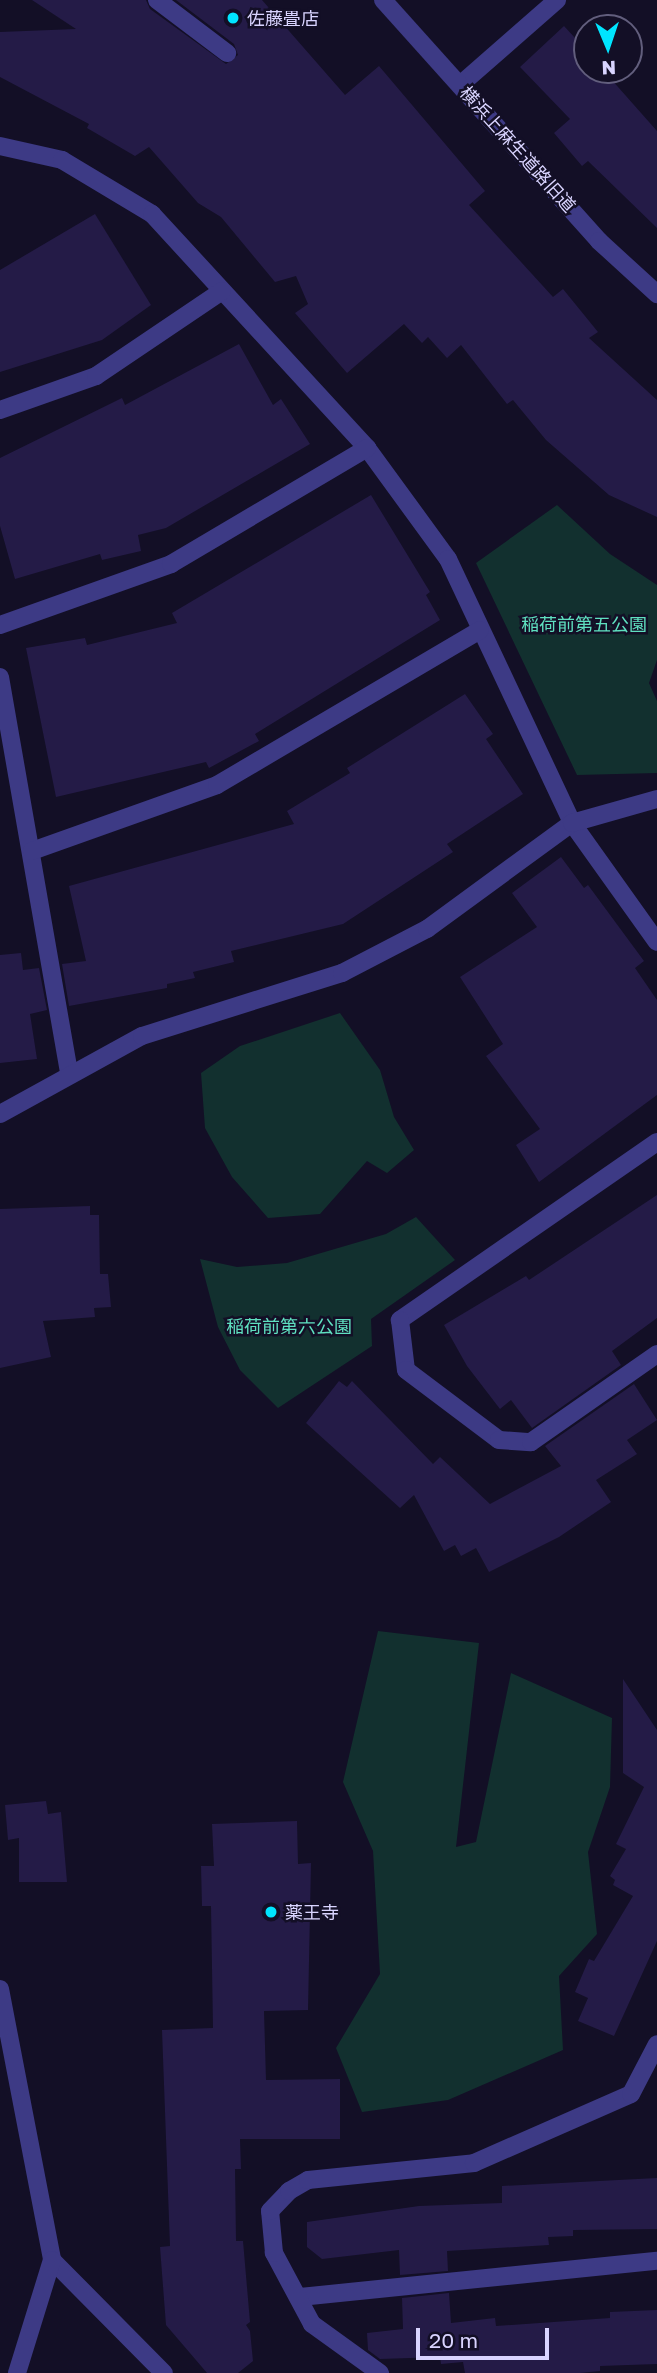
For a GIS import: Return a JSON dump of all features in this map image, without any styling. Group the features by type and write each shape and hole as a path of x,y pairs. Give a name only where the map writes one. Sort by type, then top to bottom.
{"street":[{"path":"157,0 227,53"},
{"name":"横浜上麻生道路旧道","path":"383,0 599,240 657,294"},
{"path":"460,85 557,0"},
{"path":"0,146 62,160 152,214 367,449 448,559 572,823 657,942"},
{"path":"0,410 96,376 222,291"},
{"path":"0,625 171,564 367,449"},
{"path":"32,851 217,785 480,630"},
{"path":"0,677 69,1072"},
{"path":"0,1114 69,1072 142,1036 342,973 428,929 572,823 657,799"},
{"path":"657,1142 400,1320 406,1370 499,1440 531,1442 657,1354"},
{"path":"0,1989 3,2022 52,2260 17,2373"},
{"path":"380,2373 312,2324 300,2297 274,2253 270,2211 289,2191 308,2180 474,2163 631,2094 657,2044"},
{"path":"52,2260 164,2373"},
{"path":"300,2297 657,2261"}],"green space":[{"name":"稲荷前第五公園","path":"557,505 610,554 657,585 657,660 649,683 657,701 657,773 577,775 476,563"},
{"path":"340,1013 380,1070 394,1117 414,1150 387,1173 367,1161 320,1214 268,1218 232,1177 205,1128 201,1073 240,1046"},
{"name":"稲荷前第六公園","path":"416,1217 455,1260 371,1319 372,1346 278,1408 240,1370 218,1327 200,1259 237,1267 287,1263 386,1234"},
{"path":"378,1631 479,1643 456,1847 476,1842 511,1673 612,1718 610,1787 588,1852 597,1934 559,1976 563,2050 448,2100 362,2112 336,2048 380,1974 373,1851 343,1782"}],"building":[{"path":"32,0 146,0 150,9 226,64 238,55 234,44 176,0 262,0 345,95 379,66 485,191 469,205 553,297 563,289 598,332 589,338 657,400 657,517 609,495 546,440 513,400 507,404 461,345 447,358 428,337 422,343 404,324 347,373 295,313 308,304 296,276 275,282 221,217 198,203 149,147 135,156 87,128 89,124 0,77 0,32 76,29"},
{"path":"564,26 573,36 573,84 615,84 657,131 657,228 588,161 582,166 554,133 570,119 520,67"},
{"path":"95,214 151,305 102,340 0,372 0,270"},
{"path":"239,344 273,405 281,399 310,444 166,528 138,535 141,551 102,560 100,554 15,579 0,526 0,458 122,398 125,405"},
{"path":"371,495 430,592 426,595 440,620 255,734 259,741 209,768 206,762 56,797 26,648 85,638 87,645 177,623 172,613"},
{"path":"465,694 493,734 486,739 523,794 447,844 453,852 343,924 231,951 234,962 193,972 195,978 167,984 167,988 69,1006 62,964 86,961 69,886 294,824 287,811 350,773 347,768"},
{"path":"561,857 584,888 588,885 644,961 635,968 657,1000 657,1095 539,1182 516,1145 540,1129 486,1056 503,1044 460,977 537,927 512,893"},
{"path":"21,953 23,970 39,968 47,1010 30,1014 37,1059 0,1063 0,955"},
{"path":"657,1195 657,1318 612,1351 621,1365 532,1428 511,1400 500,1409 467,1366 444,1325 526,1276 529,1280"},
{"path":"90,1206 90,1215 99,1215 100,1274 108,1274 111,1307 94,1308 95,1317 43,1321 51,1357 0,1368 0,1209"},
{"path":"339,1381 347,1387 352,1381 433,1464 440,1457 490,1504 561,1466 545,1446 634,1384 657,1420 627,1440 637,1454 596,1480 611,1502 559,1537 489,1572 476,1548 461,1556 455,1545 444,1551 414,1495 400,1508 306,1423"},
{"path":"623,1679 657,1730 657,1941 614,2036 578,2021 588,1998 575,1992 589,1959 594,1961 633,1896 613,1885 615,1880 610,1876 626,1849 616,1844 644,1787 623,1773"},
{"path":"46,1801 48,1814 61,1812 67,1882 19,1882 19,1838 8,1840 5,1805"},
{"path":"297,1821 298,1864 311,1863 308,2010 264,2011 266,2080 340,2079 340,2139 240,2139 241,2169 235,2169 236,2241 243,2241 250,2322 246,2325 250,2331 253,2361 238,2373 207,2373 166,2325 160,2247 170,2246 162,2030 213,2028 211,1906 202,1906 201,1866 214,1866 212,1824"},
{"path":"657,2178 657,2229 573,2230 573,2236 548,2237 549,2245 447,2251 448,2271 400,2275 399,2250 322,2259 307,2247 307,2222 419,2206 502,2203 502,2186"},
{"path":"449,2293 451,2323 495,2318 496,2326 610,2318 610,2312 657,2310 657,2364 600,2366 600,2371 580,2373 465,2373 463,2362 441,2364 440,2357 380,2359 368,2350 367,2333 403,2329 402,2298"}],"place":[{"name":"佐藤畳店","path":"233,18"},
{"name":"薬王寺","path":"271,1912"}]}
